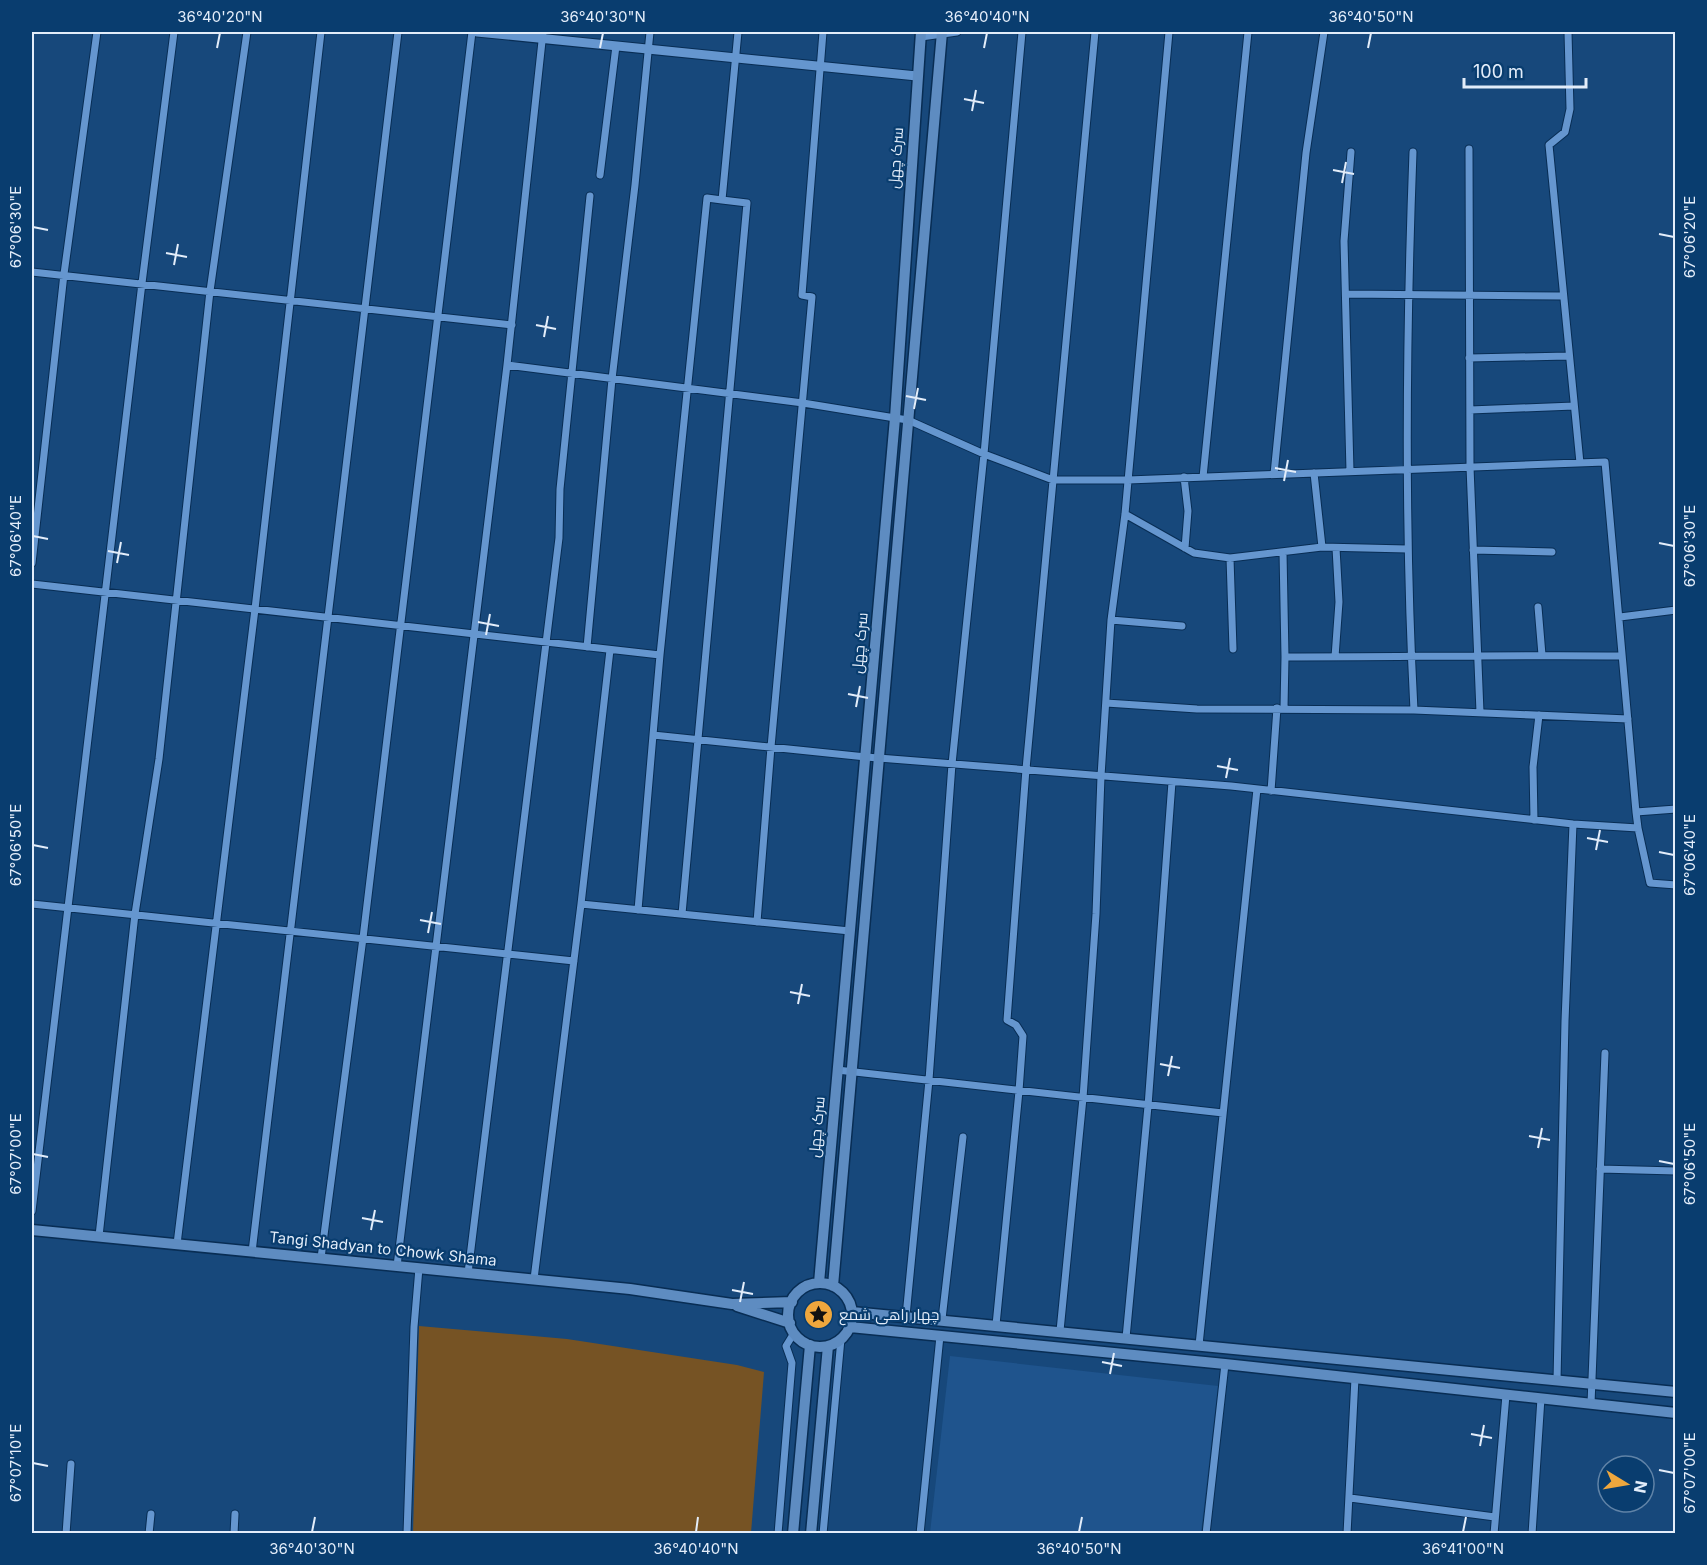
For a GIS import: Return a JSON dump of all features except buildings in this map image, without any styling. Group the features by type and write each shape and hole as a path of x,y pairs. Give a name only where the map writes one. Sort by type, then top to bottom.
{"main road":[{"path":"833,1286 942,33"},
{"name":"سرک چهل","path":"819,1283 895,418 921,34"},
{"name":"Tangi Shadyan to Chowk Shama","path":"32,1230 630,1289 732,1304"},
{"path":"819,1283 833,1286 842,1291 849,1300 852,1312 850,1327 841,1339 828,1346 810,1345 801,1340 792,1328 789,1312 792,1302 803,1288 819,1283"},
{"path":"732,1304 792,1302"},
{"path":"732,1304 792,1328"},
{"path":"852,1312 1676,1392"},
{"path":"850,1327 1225,1364 1676,1413"},
{"path":"793,1533 810,1345"},
{"path":"811,1533 828,1346"}],"street":[{"path":"32,563 64,274 97,32"},
{"path":"32,1211 104,592 174,32"},
{"path":"99,1236 135,914 159,759 210,291 247,32"},
{"path":"177,1244 255,609 321,32"},
{"path":"252,1251 398,32"},
{"path":"321,1258 363,938 472,32"},
{"path":"477,32 574,36 616,46 917,76"},
{"path":"587,647 612,379 650,32"},
{"path":"722,200 738,32"},
{"path":"757,922 812,297 802,295 823,32"},
{"path":"921,34 957,32"},
{"path":"906,1316 929,1080 952,764 984,454 1022,32"},
{"path":"996,1325 1023,1036 1016,1025 1007,1020 1026,769 1095,32"},
{"path":"1060,1331 1083,1098 1096,915 1101,776 1111,620 1125,514 1169,32"},
{"path":"1203,477 1248,32"},
{"path":"1274,474 1306,153 1324,32"},
{"path":"1568,32 1570,109 1565,132 1549,144 1580,463"},
{"path":"397,1266 512,326 543,35"},
{"path":"600,175 616,46"},
{"path":"1469,149 1470,467 1480,712"},
{"path":"1350,471 1344,241 1351,152"},
{"path":"1413,152 1407,294 1407,549 1414,710"},
{"path":"468,1273 559,538 561,489 590,196"},
{"path":"638,910 660,655 707,198 747,203 682,914"},
{"path":"32,272 512,326"},
{"path":"1346,294 1562,296"},
{"path":"1469,358 1568,356"},
{"path":"507,365 803,403 908,420 984,454 1053,480 1128,480 1602,461 1606,464 1620,617 1621,656 1638,828 1650,883 1676,885"},
{"path":"1470,410 1575,406"},
{"path":"1314,472 1322,547"},
{"path":"1185,477 1188,511 1185,548"},
{"path":"1125,514 1194,553 1230,558 1322,547 1407,549"},
{"path":"1335,657 1339,602 1336,548"},
{"path":"1473,550 1552,552"},
{"path":"1271,791 1285,657 1283,552"},
{"path":"1230,558 1233,649"},
{"path":"32,584 660,655"},
{"path":"1538,607 1542,655"},
{"path":"1620,617 1676,610"},
{"path":"1111,620 1182,626"},
{"path":"534,1280 610,650"},
{"path":"1285,657 1411,657 1478,654 1621,656"},
{"path":"1106,703 1197,709 1414,710 1628,719"},
{"path":"1534,820 1533,767 1539,715"},
{"path":"653,735 866,757 1257,789 1573,824 1638,828"},
{"path":"1126,1338 1148,1106 1172,782"},
{"path":"1199,1345 1257,789"},
{"path":"1636,812 1676,809"},
{"path":"1557,1380 1565,1021 1573,824"},
{"path":"32,904 574,962"},
{"path":"581,904 850,931"},
{"path":"1591,1404 1605,1053"},
{"path":"837,1070 1223,1113"},
{"path":"942,1319 963,1137"},
{"path":"1600,1169 1676,1171"},
{"path":"407,1533 414,1327 419,1268"},
{"path":"778,1533 792,1364 786,1346 792,1328"},
{"path":"920,1533 940,1336"},
{"path":"824,1533 841,1339"},
{"path":"1206,1533 1225,1364"},
{"path":"1347,1533 1355,1378"},
{"path":"1494,1533 1506,1395"},
{"path":"1532,1533 1540,1398"},
{"path":"66,1533 71,1464"},
{"path":"1350,1498 1495,1517"},
{"path":"149,1533 151,1514"},
{"path":"234,1533 235,1514"}],"shaded area":[{"path":"419,1326 567,1339 737,1365 764,1372 751,1533 413,1533"},
{"path":"950,1356 1218,1386 1201,1533 930,1533"}],"place":[{"name":"چهار راهی شمع","path":"818,1315"}]}
